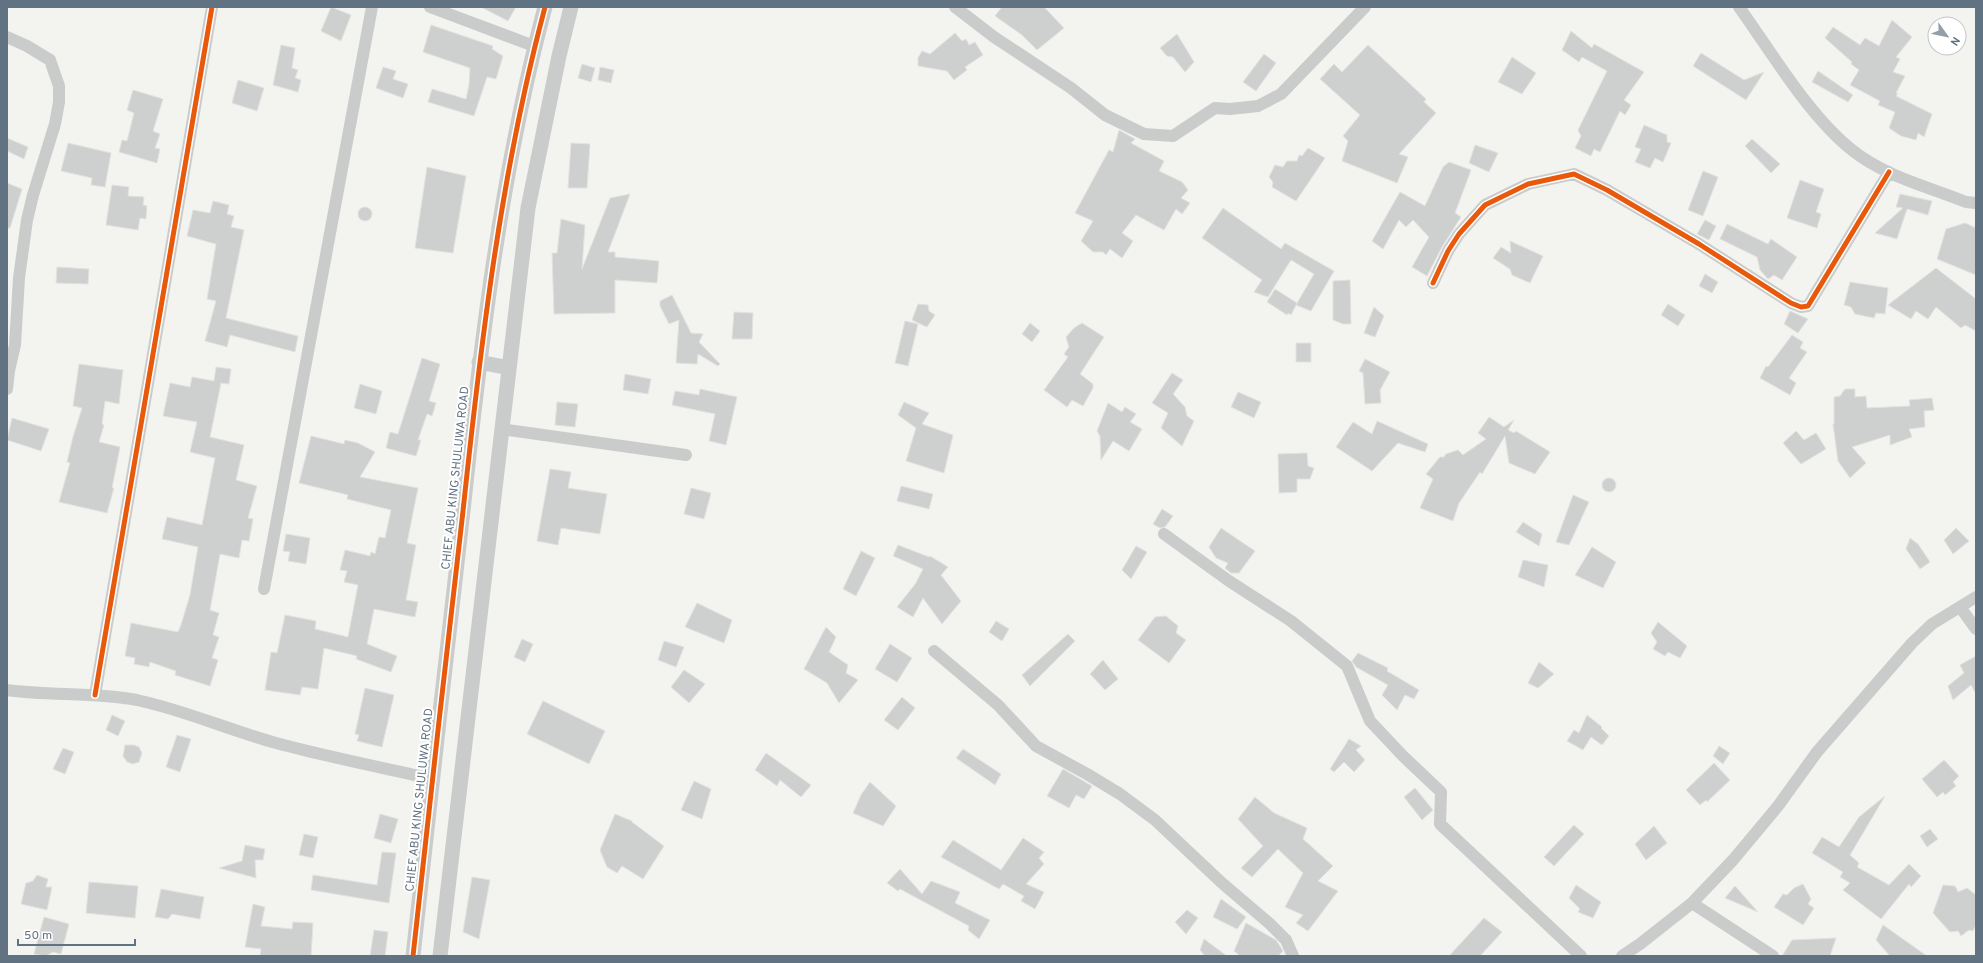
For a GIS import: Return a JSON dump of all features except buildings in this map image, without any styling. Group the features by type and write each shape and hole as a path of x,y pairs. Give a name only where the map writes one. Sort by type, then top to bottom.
{"street":[{"path":"95,695 212,7"},
{"path":"264,590 372,7"},
{"path":"430,7 534,46"},
{"name":"CHIEF ABU KING SHULUWA ROAD","path":"413,956 479,362 502,205 534,46 545,7"},
{"path":"440,956 528,208 559,56 571,7"},
{"path":"955,7 994,36 1071,88 1105,115 1144,134 1173,136 1215,108 1230,109 1258,106 1281,94 1365,7"},
{"path":"1739,7 1821,120 1852,151 1890,172 1966,202 1976,203"},
{"path":"7,37 27,46 50,60 59,86 56,124 33,195 27,220 19,278 15,345 9,371 7,389"},
{"path":"1433,283 1448,251 1459,234 1485,205 1528,184 1574,174 1607,190 1699,244 1791,303 1801,307 1808,306 1890,172"},
{"path":"479,362 509,368"},
{"path":"502,429 686,455"},
{"path":"1164,534 1228,581 1291,620 1347,666 1370,721 1403,756 1441,792 1440,824 1581,956"},
{"path":"1622,956 1640,944 1692,903 1733,860 1778,806 1817,752 1907,648 1932,624 1976,597"},
{"path":"1960,607 1976,629"},
{"path":"934,651 998,705 1036,746 1093,778 1155,820 1222,883 1270,924 1286,940 1293,956"},
{"path":"7,690 34,694 95,695 138,701 194,716 275,743 433,779"},
{"path":"1692,903 1773,956"}],"cycle path":[{"path":"95,695 212,7"},
{"path":"413,956 485,321 504,194 516,132 545,7"},
{"path":"1433,283 1448,251 1459,234 1485,205 1528,184 1574,174 1607,190 1699,244 1791,303 1801,307 1808,306 1889,172"}]}
